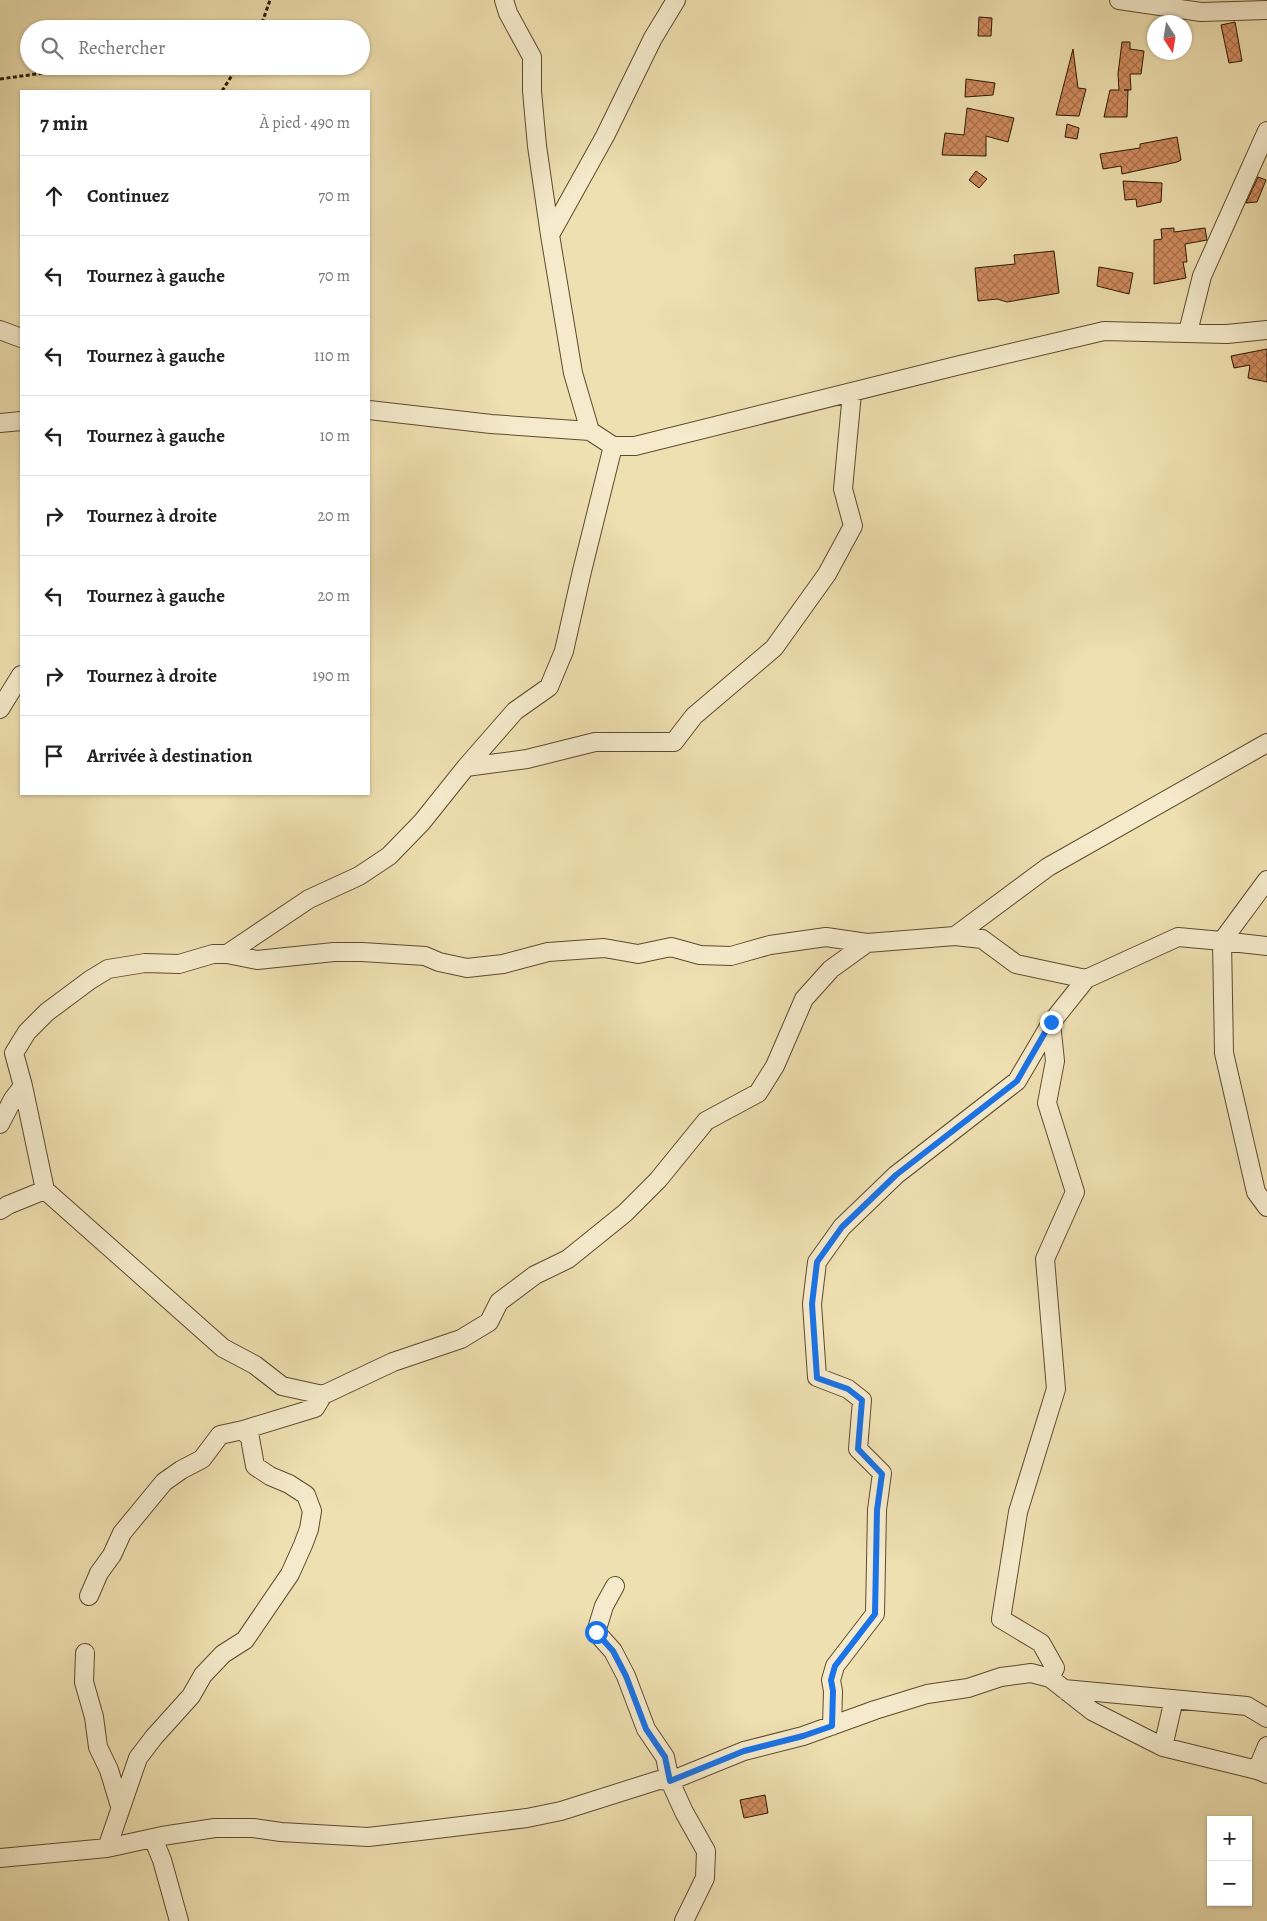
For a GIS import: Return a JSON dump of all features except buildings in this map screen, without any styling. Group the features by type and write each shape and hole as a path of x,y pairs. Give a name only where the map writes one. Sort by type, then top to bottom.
{"street":[{"path":"504,0 508,12 532,57 532,91 537,146 550,235 573,373 590,431"},
{"path":"550,235 605,136 653,38 676,0"},
{"path":"1119,0 1201,12 1240,5 1267,10"},
{"path":"1188,332 1202,276 1267,131"},
{"path":"0,330 20,338"},
{"path":"370,410 491,424 590,431 613,446 635,446 1104,331 1227,334 1267,330"},
{"path":"466,767 527,759 595,742 674,742 694,716 774,648 827,574 853,526 843,489 852,393"},
{"path":"0,423 20,421"},
{"path":"226,954 309,899 359,876 389,856 422,822 466,767 515,711 549,687 564,651 613,446"},
{"path":"0,709 20,677"},
{"path":"955,936 1048,867 1267,743"},
{"path":"1267,880 1222,941 1224,1053 1256,1192 1267,1207"},
{"path":"324,1395 282,1386 254,1365 223,1348 45,1190 24,1086 14,1053 26,1032 47,1012 108,969 145,962 179,964 213,954 226,954 257,960 334,952 425,956 439,962 467,968 503,964 548,952 604,948 638,954 671,947 700,954 731,956 770,945 826,937 867,943 955,936 982,940 1016,964 1086,979"},
{"path":"832,1726 833,1691 831,1680 835,1666 875,1614 877,1510 882,1474 858,1449 862,1400 848,1389 817,1378 812,1304 817,1262 842,1227 896,1175 1017,1081 1051,1022 1086,979 1178,937 1267,946"},
{"path":"89,1596 99,1573 112,1555 122,1533 164,1482 202,1459 220,1435 315,1408 324,1395 393,1362 461,1340 489,1322 499,1302 535,1275 568,1258 625,1213 658,1180 706,1121 758,1093 775,1066 804,999 831,969 867,943"},
{"path":"1050,1678 1055,1668 1041,1643 1001,1619 1018,1512 1056,1389 1045,1259 1075,1192 1047,1102 1055,1060 1051,1022"},
{"path":"0,1124 13,1100 24,1086"},
{"path":"0,1210 45,1190"},
{"path":"107,1848 138,1758 154,1737 192,1696 203,1675 223,1654 245,1640 290,1574 309,1529 312,1511 306,1495 255,1466 250,1438 243,1430"},
{"path":"616,1586 604,1606 596,1632 613,1651 626,1676 646,1729 665,1757 670,1781 684,1812 706,1851 705,1878 684,1921"},
{"path":"85,1652 84,1682 94,1717 98,1748 109,1770 120,1806"},
{"path":"0,1858 107,1848 215,1828 253,1828 368,1837 527,1818 561,1811 659,1780 670,1781 744,1751 803,1736 875,1710 927,1694 968,1688 1002,1677 1031,1673 1050,1678 1092,1710 1163,1747 1262,1772 1267,1746"},
{"path":"1064,1689 1247,1706 1267,1718"},
{"path":"1163,1747 1174,1699"},
{"path":"153,1838 162,1860 179,1921"}],"path":[{"path":"263,20 270,0"},
{"path":"0,80 34,75"},
{"path":"223,90 232,75"}],"route":[{"path":"596,1632 613,1651 626,1676 646,1729 665,1757 670,1781 744,1751 803,1736 832,1726 833,1691 831,1680 835,1666 875,1614 877,1510 882,1474 858,1449 862,1400 848,1389 817,1378 812,1304 817,1262 842,1227 896,1175 1017,1081 1051,1022"}]}
